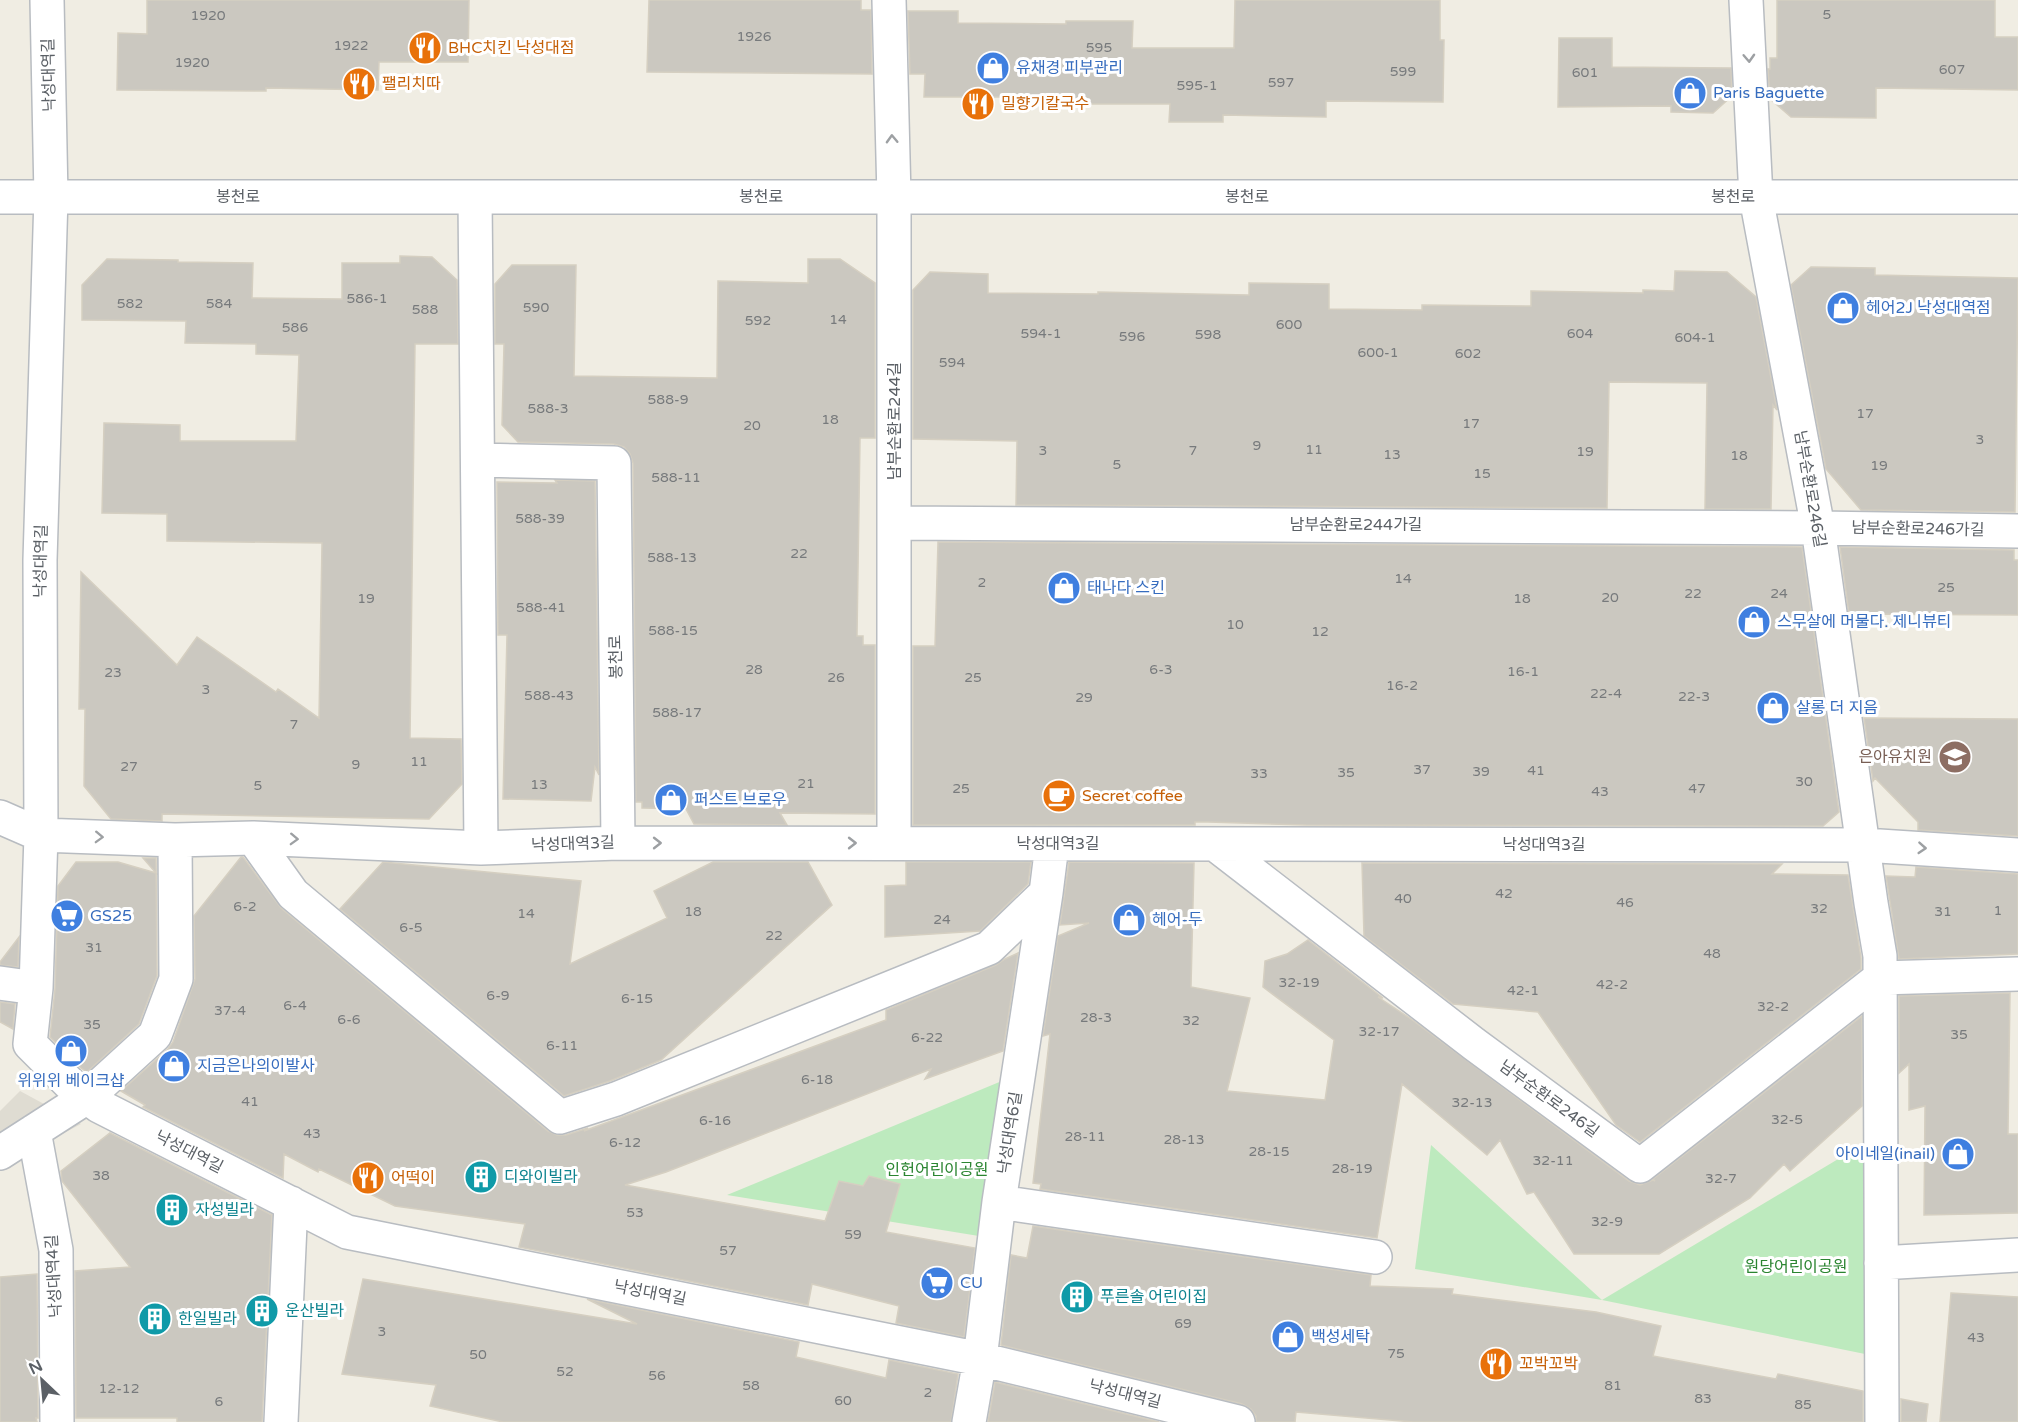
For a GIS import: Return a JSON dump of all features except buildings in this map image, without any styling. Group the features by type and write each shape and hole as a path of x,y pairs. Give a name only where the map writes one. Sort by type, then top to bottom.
{"street":[{"name":"낙성대역길","path":"48,0 51,197 40,560 41,835 36,988 30,1044 72,1086 99,1106 347,1232 980,1359 1238,1422"},
{"name":"남부순환로244길","path":"889,0 894,197 894,843"},
{"name":"남부순환로246길","path":"1746,0 1756,197 1818,528 1864,845 1870,903 1880,956 1882,1422"},
{"name":"봉천로","path":"0,197 2018,197"},
{"path":"476,197 481,848"},
{"name":"봉천로","path":"478,460 614,463 618,843"},
{"name":"남부순환로244가길","path":"895,523 1818,528"},
{"name":"남부순환로246가길","path":"1818,528 2018,531"},
{"path":"0,818 41,835"},
{"name":"낙성대역3길","path":"41,835 175,840 254,838 481,848 618,843 1864,845 2018,855"},
{"path":"254,838 293,894 560,1117 616,1099 989,948 1046,893"},
{"path":"0,1153 87,1097 155,1035 176,979 175,840"},
{"name":"낙성대역6길","path":"969,1422 980,1359 999,1202 1052,845"},
{"name":"남부순환로246길","path":"1216,845 1474,1044 1640,1166 1880,978"},
{"path":"1880,978 2018,974"},
{"path":"0,983 36,988"},
{"name":"낙성대역4길","path":"34,1131 56,1250 57,1422"},
{"path":"999,1202 1375,1257"},
{"path":"281,1422 291,1203"},
{"path":"1881,1263 2018,1255"}],"shaded area":[{"path":"20,1091 81,1124 0,1167 0,1111"}],"green space":[{"name":"인헌어린이공원","path":"1009,1078 985,1237 727,1195"},
{"name":"원당어린이공원","path":"1870,1140 1865,1354 1602,1300"},
{"path":"1431,1145 1602,1300 1415,1269"}],"place":[{"name":"BHC치킨 낙성대점","path":"425,48"},
{"name":"유채경 피부관리","path":"993,68"},
{"name":"팰리치따","path":"359,84"},
{"name":"Paris Baguette","path":"1690,93"},
{"name":"밀향기칼국수","path":"978,104"},
{"name":"헤어2J 낙성대역점","path":"1843,308"},
{"name":"태나다 스킨","path":"1064,588"},
{"name":"스무살에 머물다. 제니뷰티","path":"1754,622"},
{"name":"살롱 더 지음","path":"1773,708"},
{"name":"은아유치원","path":"1955,757"},
{"name":"Secret coffee","path":"1059,796"},
{"name":"퍼스트 브로우","path":"671,800"},
{"name":"GS25","path":"67,916"},
{"name":"헤어-두","path":"1129,920"},
{"name":"위위위 베이크샵","path":"71,1051"},
{"name":"지금은나의이발사","path":"174,1066"},
{"name":"아이네일(inail)","path":"1958,1154"},
{"name":"디와이빌라","path":"481,1177"},
{"name":"어떡이","path":"368,1178"},
{"name":"자성빌라","path":"172,1210"},
{"name":"CU","path":"937,1283"},
{"name":"푸른솔 어린이집","path":"1077,1297"},
{"name":"운산빌라","path":"262,1311"},
{"name":"한일빌라","path":"155,1319"},
{"name":"백성세탁","path":"1288,1337"},
{"name":"꼬박꼬박","path":"1496,1364"}]}
